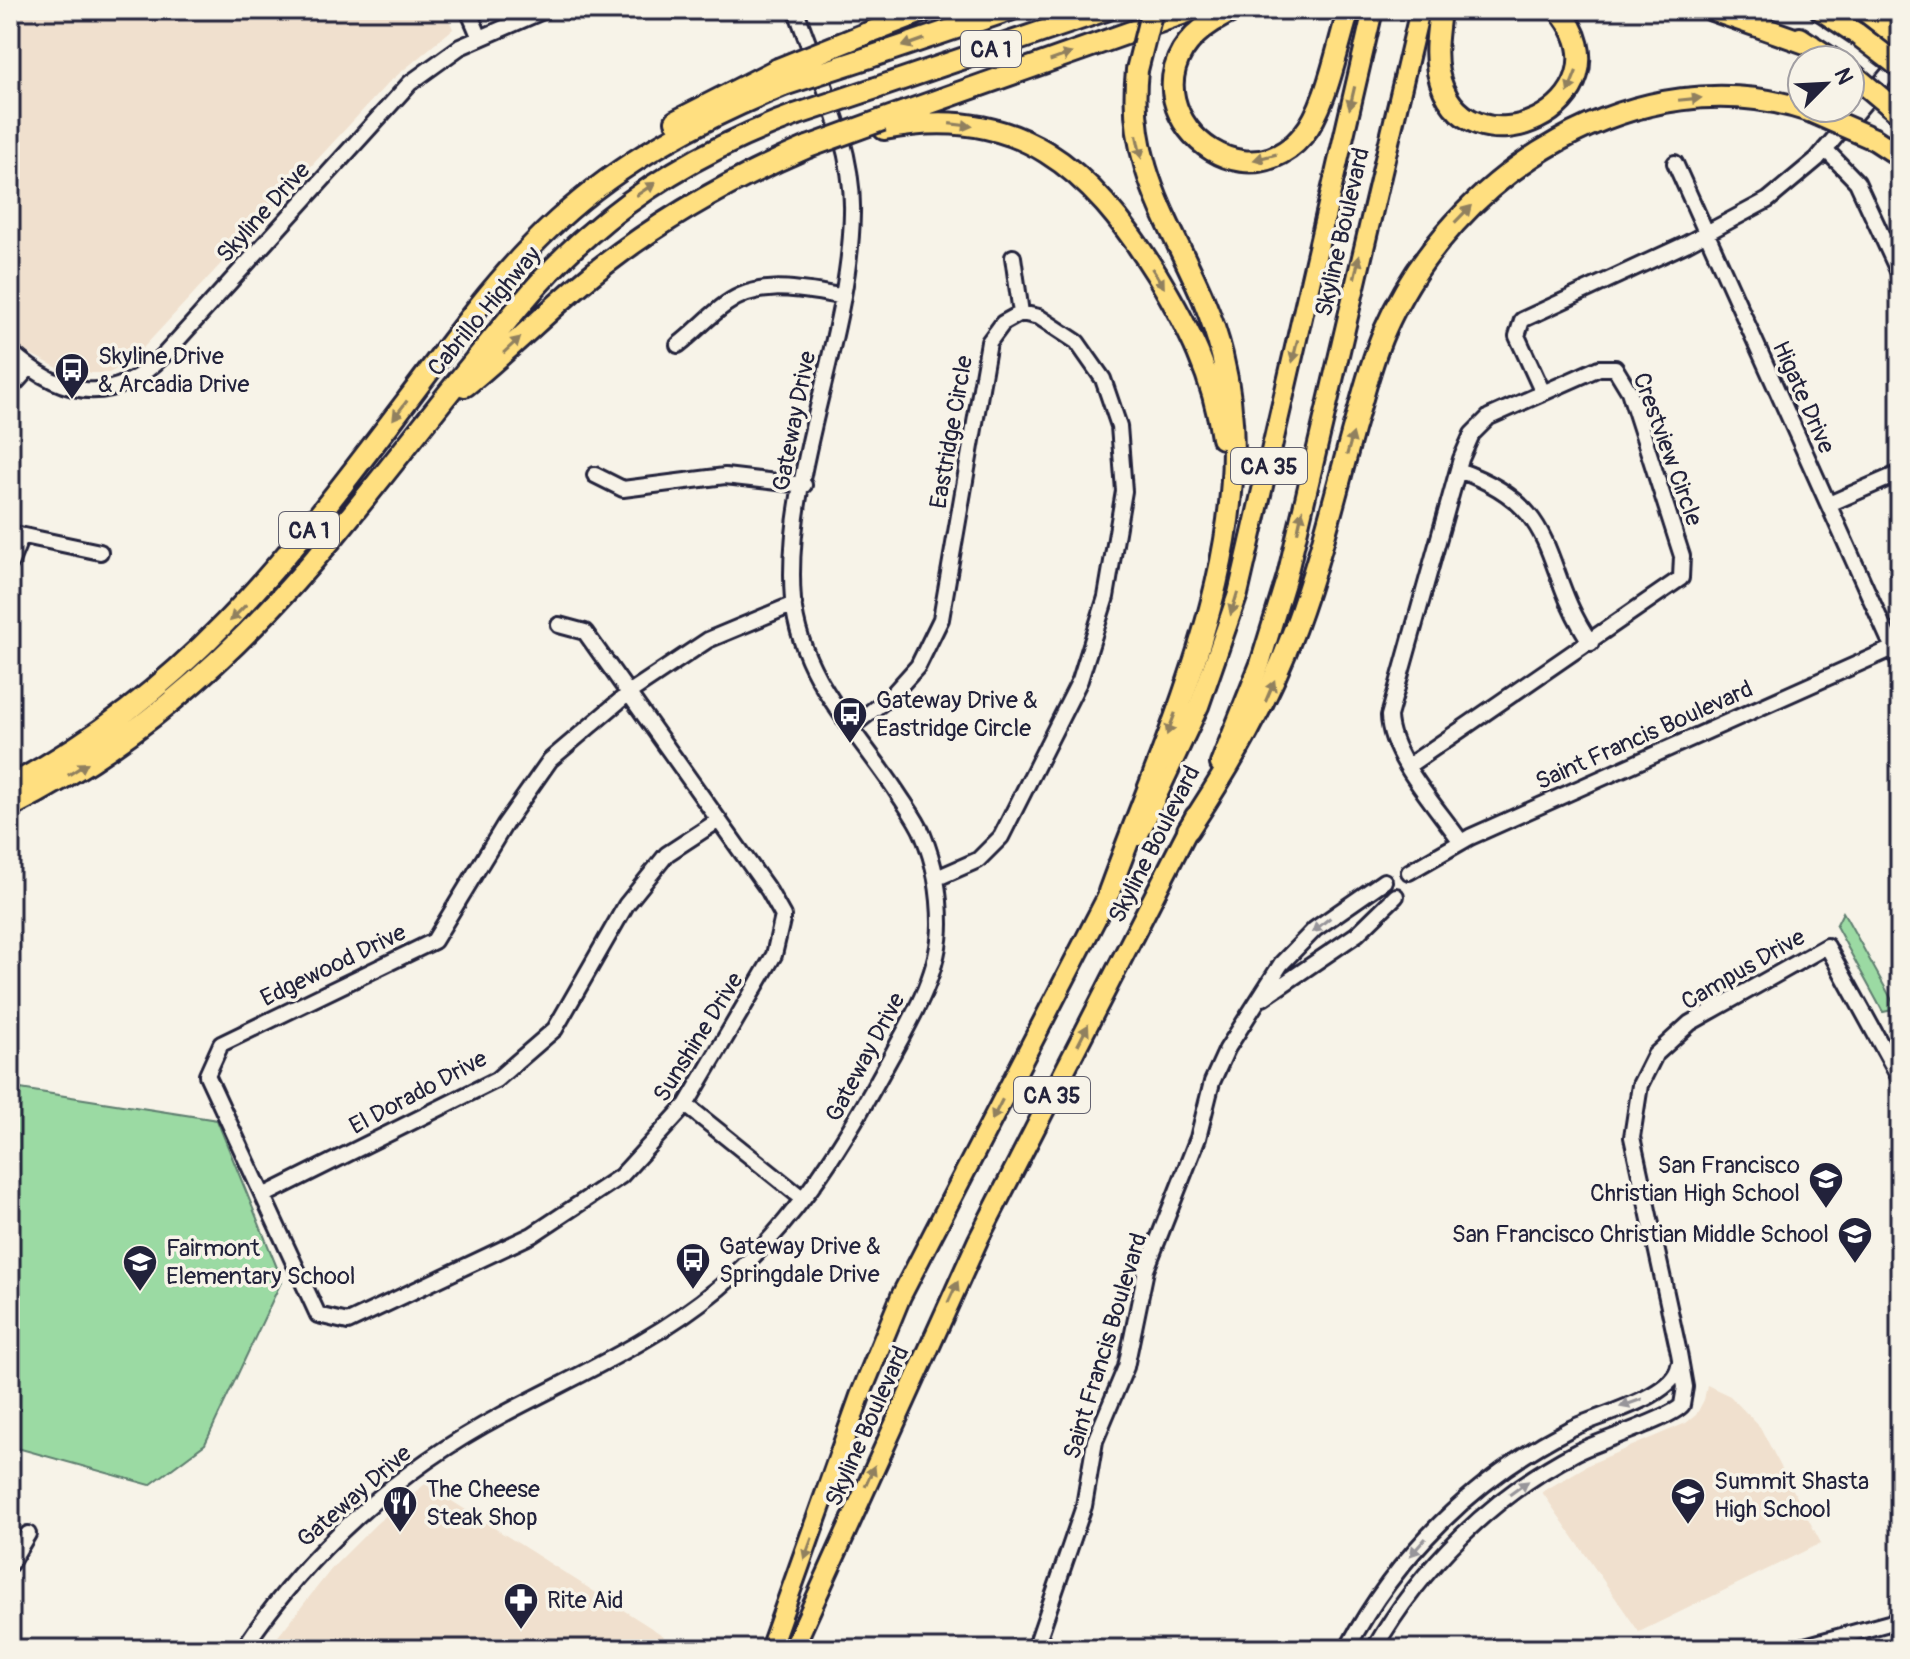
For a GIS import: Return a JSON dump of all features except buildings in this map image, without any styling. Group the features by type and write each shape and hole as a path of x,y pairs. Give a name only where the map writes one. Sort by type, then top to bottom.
{"highway":[{"path":"781,77 865,34 927,10"},
{"name":"CA 1","path":"781,77 870,57 1010,10"},
{"name":"Cabrillo Highway","path":"10,807 134,731 203,674 313,561 545,277 607,219 700,157 795,115 1106,10"},
{"path":"1109,892 1190,668 1224,542 1235,471 1227,382 1209,314 1143,167 1134,120 1137,70 1152,10"},
{"path":"431,414 599,269 663,222 721,187 809,150 1193,10"},
{"path":"1235,10 1210,22 1187,42 1176,61 1172,84 1176,108 1188,132 1206,148 1232,159 1266,158 1285,150 1301,138 1317,111 1346,18"},
{"path":"1429,12 1437,67 1449,98 1473,120 1509,128 1547,116 1562,102 1572,85 1578,66 1577,44 1559,10"},
{"path":"1712,10 1808,44"},
{"path":"1751,10 1809,44"},
{"path":"1821,10 1900,67"},
{"path":"1867,12 1900,39"},
{"name":"Cabrillo Highway","path":"10,786 123,716 190,660 251,599 306,533 493,289 614,166 671,124 781,77"},
{"path":"1866,85 1900,114"},
{"path":"1188,830 1257,719 1277,673 1309,586 1379,343 1408,286 1446,232 1483,194 1530,158 1575,131 1617,114 1661,103 1714,97 1759,99 1812,112 1874,139 1900,156"},
{"path":"883,125 935,123 1005,134 1064,163 1107,202 1182,317 1209,378 1222,442 1224,542"}],"main road":[{"name":"Skyline Boulevard","path":"793,1649 978,1240 1188,830 1245,704 1287,576 1429,12"},
{"name":"Skyline Boulevard","path":"770,1649 865,1382 901,1296 1185,740 1238,594 1371,16"}],"street":[{"path":"468,10 480,38"},
{"name":"Skyline Drive","path":"10,351 29,368 59,385 92,391 126,383 153,366 410,83 443,57 545,10"},
{"name":"Gateway Drive","path":"243,1649 305,1568 388,1489 480,1427 622,1356 671,1324 758,1253 842,1146 923,997 940,930 937,878 922,831 850,728 811,666 798,637 791,552 841,296 852,210 847,158 796,10"},
{"path":"1543,393 1517,336 1522,320 1706,233 1778,193 1825,149 1900,60"},
{"path":"1825,149 1857,182 1900,275"},
{"name":"Higate Drive","path":"1675,163 1829,504 1897,646 1900,664"},
{"path":"937,878 978,860 1001,837 1080,680 1106,597 1124,491 1119,426 1103,379 1077,342 1039,317 1021,313 1013,257"},
{"path":"678,345 727,303 750,292 779,287 841,296"},
{"name":"Eastridge Circle","path":"850,728 892,695 918,666 941,619 989,342 1003,323 1021,313"},
{"name":"Crestview Circle","path":"1408,766 1676,585 1683,574 1683,560 1629,391 1619,372 1605,367 1482,422 1468,442 1458,470 1390,707 1391,734 1408,766 1461,842"},
{"path":"10,389 29,368"},
{"path":"1458,470 1505,491 1536,521 1551,550 1573,614 1591,643"},
{"path":"1829,504 1900,473"},
{"path":"595,475 623,489 725,476 804,485"},
{"path":"10,564 16,535 100,552"},
{"name":"Edgewood Drive","path":"348,1322 318,1315 207,1075 221,1044 434,941 505,824 550,760 630,692 708,640 794,604"},
{"name":"Sunshine Drive","path":"348,1322 532,1235 621,1176 686,1105 774,955 783,916 630,692 585,632 559,625"},
{"name":"Saint Francis Boulevard","path":"1409,872 1461,842 1897,646"},
{"name":"El Dorado Drive","path":"265,1195 496,1080 555,1029 626,905 667,854 719,820"},
{"name":"Saint Francis Boulevard","path":"1035,1649 1057,1593 1084,1506 1095,1441 1126,1367 1146,1270 1198,1138 1212,1082 1269,980 1295,948 1337,912 1384,881"},
{"name":"Saint Francis Boulevard","path":"1247,1017 1278,985 1373,921 1396,896"},
{"name":"Campus Drive","path":"1374,1649 1400,1607 1435,1563 1509,1495 1578,1451 1679,1409 1685,1394 1679,1353 1632,1137 1637,1094 1655,1055 1707,1011 1827,946 1900,1079"},
{"path":"686,1105 802,1198"},
{"path":"1347,1649 1394,1576 1454,1510 1538,1446 1583,1423 1667,1388 1678,1372 1679,1353"},
{"path":"10,1564 28,1534"},
{"path":"1794,1649 1900,1620"}],"shaded area":[{"path":"10,10 445,10 453,29 388,83 131,361 109,373 84,373 58,368 21,349 10,338"},
{"name":"Summit Shasta High School","path":"1707,1385 1730,1396 1760,1427 1821,1543 1639,1632 1542,1492 1590,1464 1686,1423 1696,1415"},
{"path":"425,1484 664,1636 656,1649 268,1649 333,1567 377,1523"}],"green space":[{"path":"1843,912 1897,1009 1883,1012 1836,926"},
{"path":"10,1089 217,1120 282,1280 205,1444 150,1485 10,1446"}],"place":[{"name":"Skyline Drive & Arcadia Drive","path":"72,401"},
{"name":"Gateway Drive & Eastridge Circle","path":"850,745"},
{"name":"San Francisco Christian High School","path":"1826,1210"},
{"name":"San Francisco Christian Middle School","path":"1855,1265"},
{"name":"Gateway Drive & Springdale Drive","path":"693,1291"},
{"name":"Fairmont Elementary School","path":"140,1293"},
{"name":"Summit Shasta High School","path":"1688,1526"},
{"name":"The Cheese Steak Shop","path":"400,1534"},
{"name":"Rite Aid","path":"521,1631"}]}
